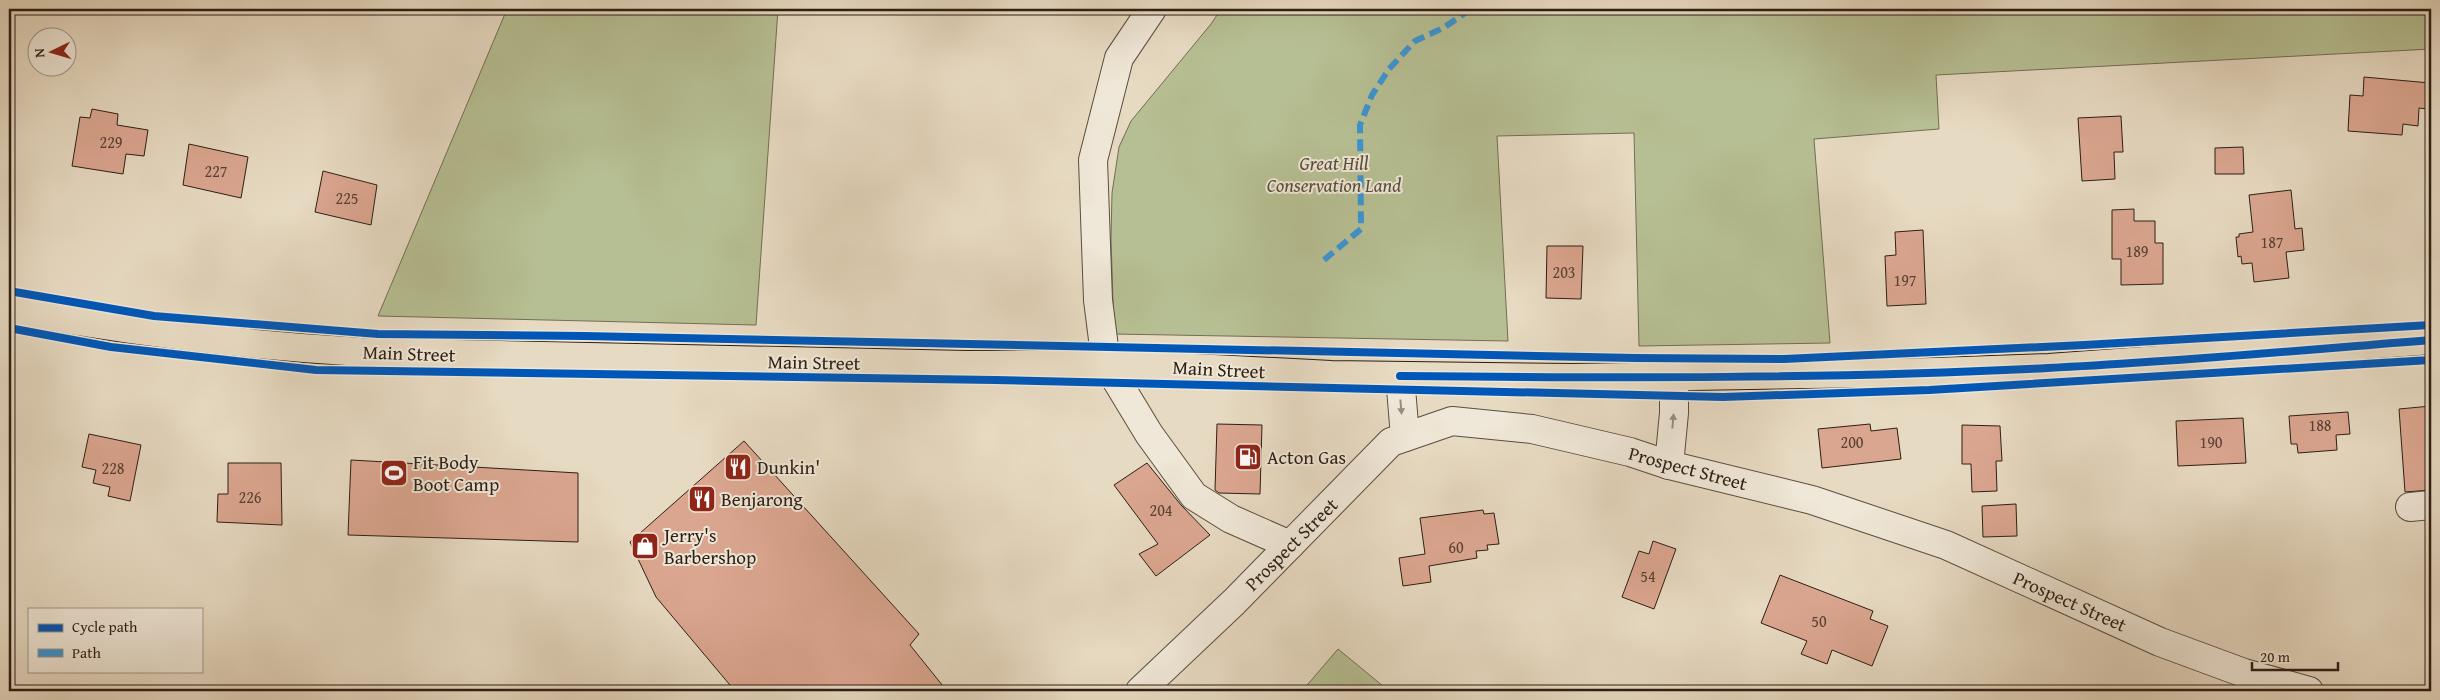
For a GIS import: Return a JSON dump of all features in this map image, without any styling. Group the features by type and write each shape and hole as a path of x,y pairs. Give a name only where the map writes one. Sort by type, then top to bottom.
{"main road":[{"name":"Main Street","path":"9,309 106,327 184,337 271,347 361,352 956,364 1106,363 1331,376 1674,376 1935,372 2049,368 2431,340"}],"street":[{"path":"1152,9 1119,58 1093,160 1098,300 1106,363 1149,434 1194,496 1231,519 1290,546"},
{"path":"1400,376 1405,437"},
{"path":"1669,464 1674,413 1674,376"},
{"name":"Prospect Street","path":"1140,691 1290,546 1390,442 1452,421 1532,429 1630,452 1669,464 1812,500 1946,545 2160,642 2244,673 2308,691"}],"green space":[{"path":"507,9 778,9 756,325 378,316"},
{"name":"Great Hill Conservation Land","path":"1221,9 2431,9 2431,49 1936,75 1939,129 1814,139 1830,343 1639,346 1634,133 1497,136 1508,341 1114,334 1111,238 1112,193 1119,147 1131,121 1211,24"},
{"path":"1338,649 1389,691 1302,691"}],"building":[{"path":"2364,77 2430,83 2428,109 2419,108 2418,126 2403,124 2402,135 2348,131 2350,95 2363,96"},
{"path":"92,109 118,114 117,125 148,130 144,156 126,154 123,174 72,166 80,117 90,118"},
{"path":"2121,116 2123,152 2114,152 2115,179 2082,181 2078,118"},
{"path":"189,144 248,157 241,198 183,185"},
{"path":"2243,147 2244,174 2215,174 2215,148"},
{"path":"323,171 377,185 371,225 315,212"},
{"path":"2291,190 2295,229 2302,228 2304,250 2286,252 2289,278 2254,282 2252,263 2242,264 2241,256 2238,257 2236,237 2239,237 2239,234 2253,232 2249,195"},
{"path":"2134,209 2134,221 2155,221 2155,243 2163,243 2163,284 2121,285 2121,259 2112,259 2112,210"},
{"path":"1923,230 1926,304 1887,306 1885,256 1896,255 1895,232"},
{"path":"1547,246 1583,246 1581,299 1546,298"},
{"path":"2431,406 2431,490 2405,492 2399,409"},
{"path":"2348,412 2350,434 2336,435 2337,450 2298,453 2297,444 2291,444 2289,416"},
{"path":"2243,418 2246,463 2178,466 2176,421"},
{"path":"1217,424 1262,425 1260,494 1219,493 1215,490"},
{"path":"1870,424 1871,431 1897,428 1901,459 1822,468 1818,429"},
{"path":"1962,425 2000,426 2002,461 1996,461 1997,491 1972,492 1971,464 1962,464"},
{"path":"89,434 141,445 130,501 108,496 110,487 93,483 96,470 82,467"},
{"path":"744,441 919,634 910,645 947,691 735,691 656,597 630,542"},
{"path":"351,460 578,473 578,542 348,535"},
{"path":"228,463 281,463 282,525 217,522 218,494 228,494"},
{"path":"1147,463 1181,505 1210,535 1156,576 1139,554 1158,544 1114,485"},
{"path":"2016,504 2017,536 1983,537 1982,506"},
{"path":"1483,510 1484,514 1494,513 1499,544 1487,545 1488,550 1476,551 1477,558 1429,566 1431,582 1403,586 1399,558 1425,554 1420,518"},
{"path":"1653,541 1676,549 1654,609 1622,597 1639,551 1649,554"},
{"path":"1780,575 1873,611 1870,619 1888,626 1872,666 1832,650 1827,664 1801,654 1807,641 1761,623"}],"marked path":[{"path":"1324,260 1361,229 1360,125 1372,95 1389,69 1415,41 1443,28 1471,9"}],"cycle path":[{"path":"9,291 154,316 378,334 584,336 1635,358 1784,359 2084,345 2431,325"},
{"path":"9,328 111,347 316,370 995,380 1723,397 1929,390 2431,360"},
{"path":"1400,376 1724,377 1967,372 2240,356 2431,340"}],"place":[{"name":"Acton Gas","path":"1248,457"},
{"name":"Dunkin'","path":"738,467"},
{"name":"Fit Body Boot Camp","path":"394,473"},
{"name":"Benjarong","path":"702,499"},
{"name":"Jerry's Barbershop","path":"645,546"}]}
